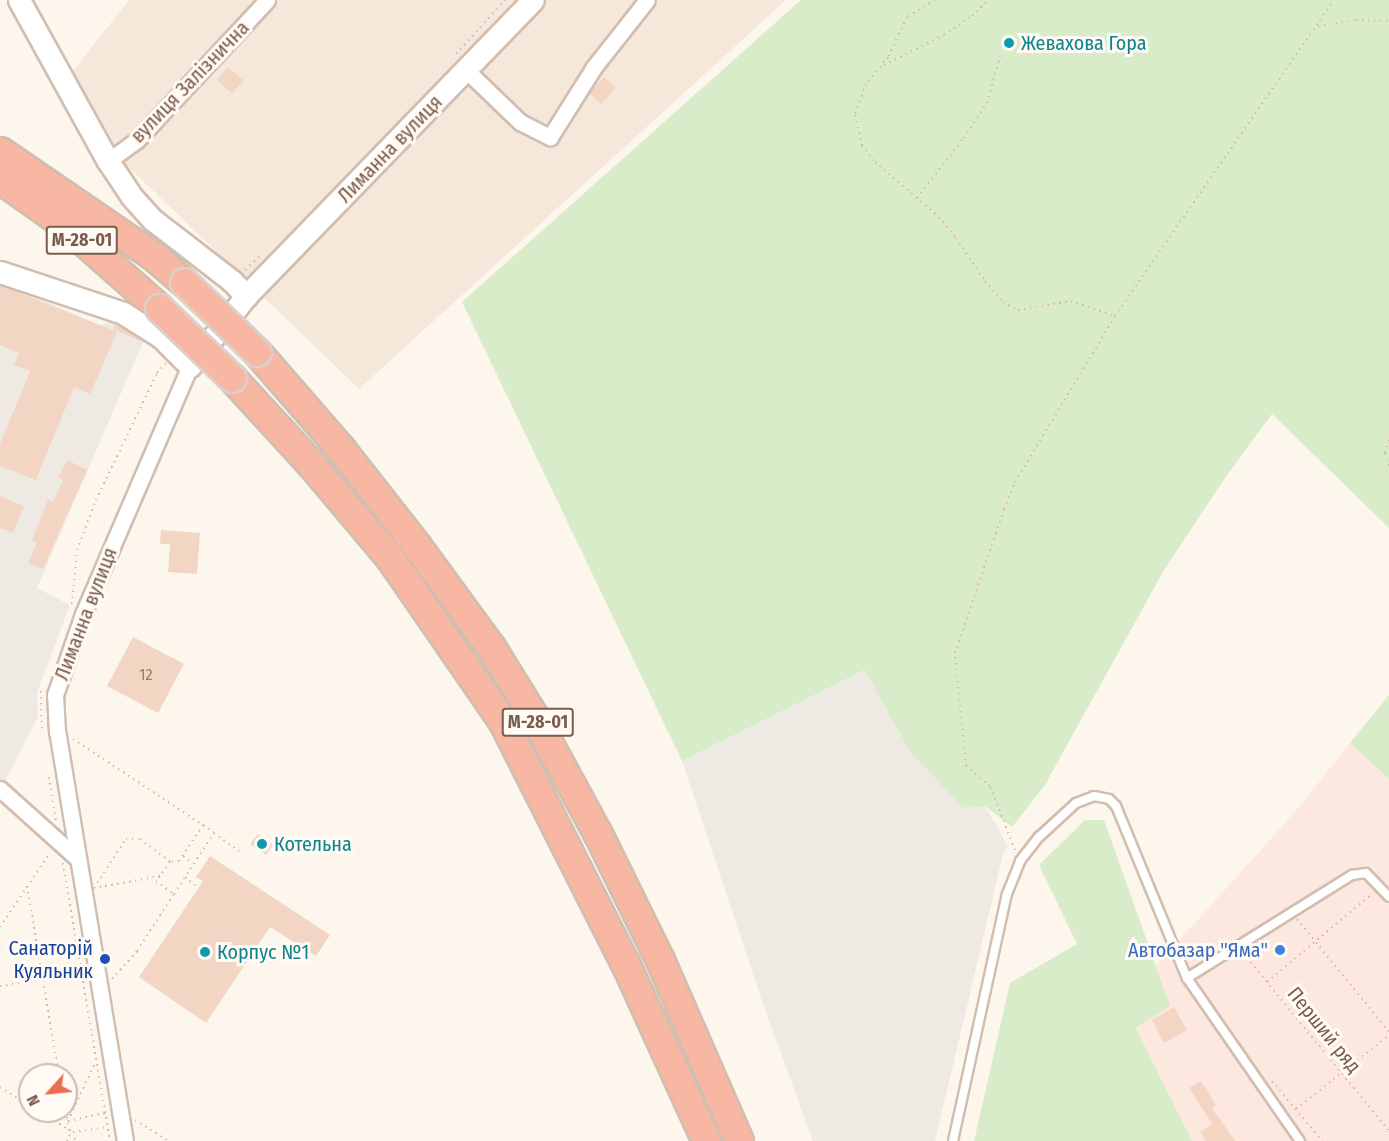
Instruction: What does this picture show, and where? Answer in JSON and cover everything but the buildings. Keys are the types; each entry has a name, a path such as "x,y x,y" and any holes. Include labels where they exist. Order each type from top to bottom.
{"highway":[{"path":"0,141 37,165 84,207"},
{"name":"М-28-01","path":"0,152 152,255 184,282 257,352 341,449 417,546 491,647 536,720 598,834 660,960 739,1141"},
{"name":"М-28-01","path":"0,179 64,225 159,308 232,378 310,463 390,558 503,722 625,963 706,1141"}],"main road":[{"path":"19,0 108,161 132,197 153,220 232,281 246,296"},
{"name":"Лиманна вулиця","path":"183,359 533,0"},
{"path":"0,272 123,312 161,337 183,359"}],"street":[{"name":"вулиця Залізнична","path":"108,161 137,140 267,0"},
{"path":"466,70 520,122 550,137 594,68 647,0"},
{"name":"Лиманна вулиця","path":"125,1141 57,732 55,695 83,614 183,359"},
{"path":"0,789 78,859"}],"lane":[{"path":"953,1141 1007,894 1020,861 1039,837 1076,803 1094,796 1109,799 1121,815 1186,978 1300,1141"},
{"path":"1186,978 1352,875 1366,873 1389,897"}],"path":[{"path":"935,0 907,17 882,66 866,84 855,115 858,136 875,162 939,218 957,238 985,281 1003,302 1018,310 1071,301 1115,316"},
{"path":"882,66 944,34 972,16 988,0"},
{"path":"1020,861 990,786 966,765 955,653 1015,482 1115,316 1334,0"},
{"path":"1318,26 1356,20 1389,21"},
{"path":"916,198 964,138 987,103 1000,56"},
{"path":"72,605 77,550 96,500 157,373 183,359"},
{"path":"1389,440 1385,453 1389,467"},
{"path":"43,739 40,705 44,682"},
{"path":"70,744 67,735 203,825 238,851"},
{"path":"49,772 110,1141"},
{"path":"94,888 126,839 140,838 170,862 179,861 203,825"},
{"path":"108,969 110,981 137,951 214,833"},
{"path":"0,927 59,842"},
{"path":"183,856 193,864"},
{"path":"170,862 156,881 174,894"},
{"path":"93,876 94,888"},
{"path":"94,888 160,876"},
{"path":"185,877 195,885"},
{"path":"27,886 57,1063"},
{"path":"1267,982 1380,887"},
{"path":"1292,912 1389,1033 1296,1109"},
{"name":"Перший ряд","path":"1237,946 1389,1131"},
{"path":"0,986 42,978 82,974"},
{"path":"78,1100 96,1062"},
{"path":"0,1087 18,1098"},
{"path":"78,1119 105,1113"},
{"path":"135,1124 134,1119 168,1141"},
{"path":"58,1123 73,1132 107,1127"},
{"path":"68,1123 68,1141"},
{"path":"69,1135 78,1141"}],"shaded area":[{"path":"129,0 786,0 359,389 112,151 71,73"},
{"path":"0,282 100,325 117,320 147,333 37,588 70,605 37,693 38,717 5,781 0,778"},
{"path":"866,670 908,750 985,806 1008,846 1003,854 935,1141 813,1141 762,1001 682,761"},
{"name":"Автобазар \"Яма\"","path":"1350,743 1389,779 1389,1141 1192,1141 1136,1028 1170,1006 1156,966 1295,812"}],"green space":[{"path":"801,0 1389,0 1389,528 1272,414 1227,475 1164,570 1045,785 1012,827 985,806 963,808 908,749 865,670 682,761 462,302"},
{"path":"1389,695 1389,779 1350,743"},
{"path":"1085,820 1104,820 1170,1006 1136,1028 1192,1141 974,1141 1010,983 1077,944 1039,865"}],"place":[{"name":"Жевахова Гора","path":"1009,43"},
{"name":"Котельна","path":"262,844"},
{"name":"Автобазар \"Яма\"","path":"1280,950"},
{"name":"Корпус №1","path":"205,952"},
{"name":"Санаторій Куяльник","path":"105,959"}]}
